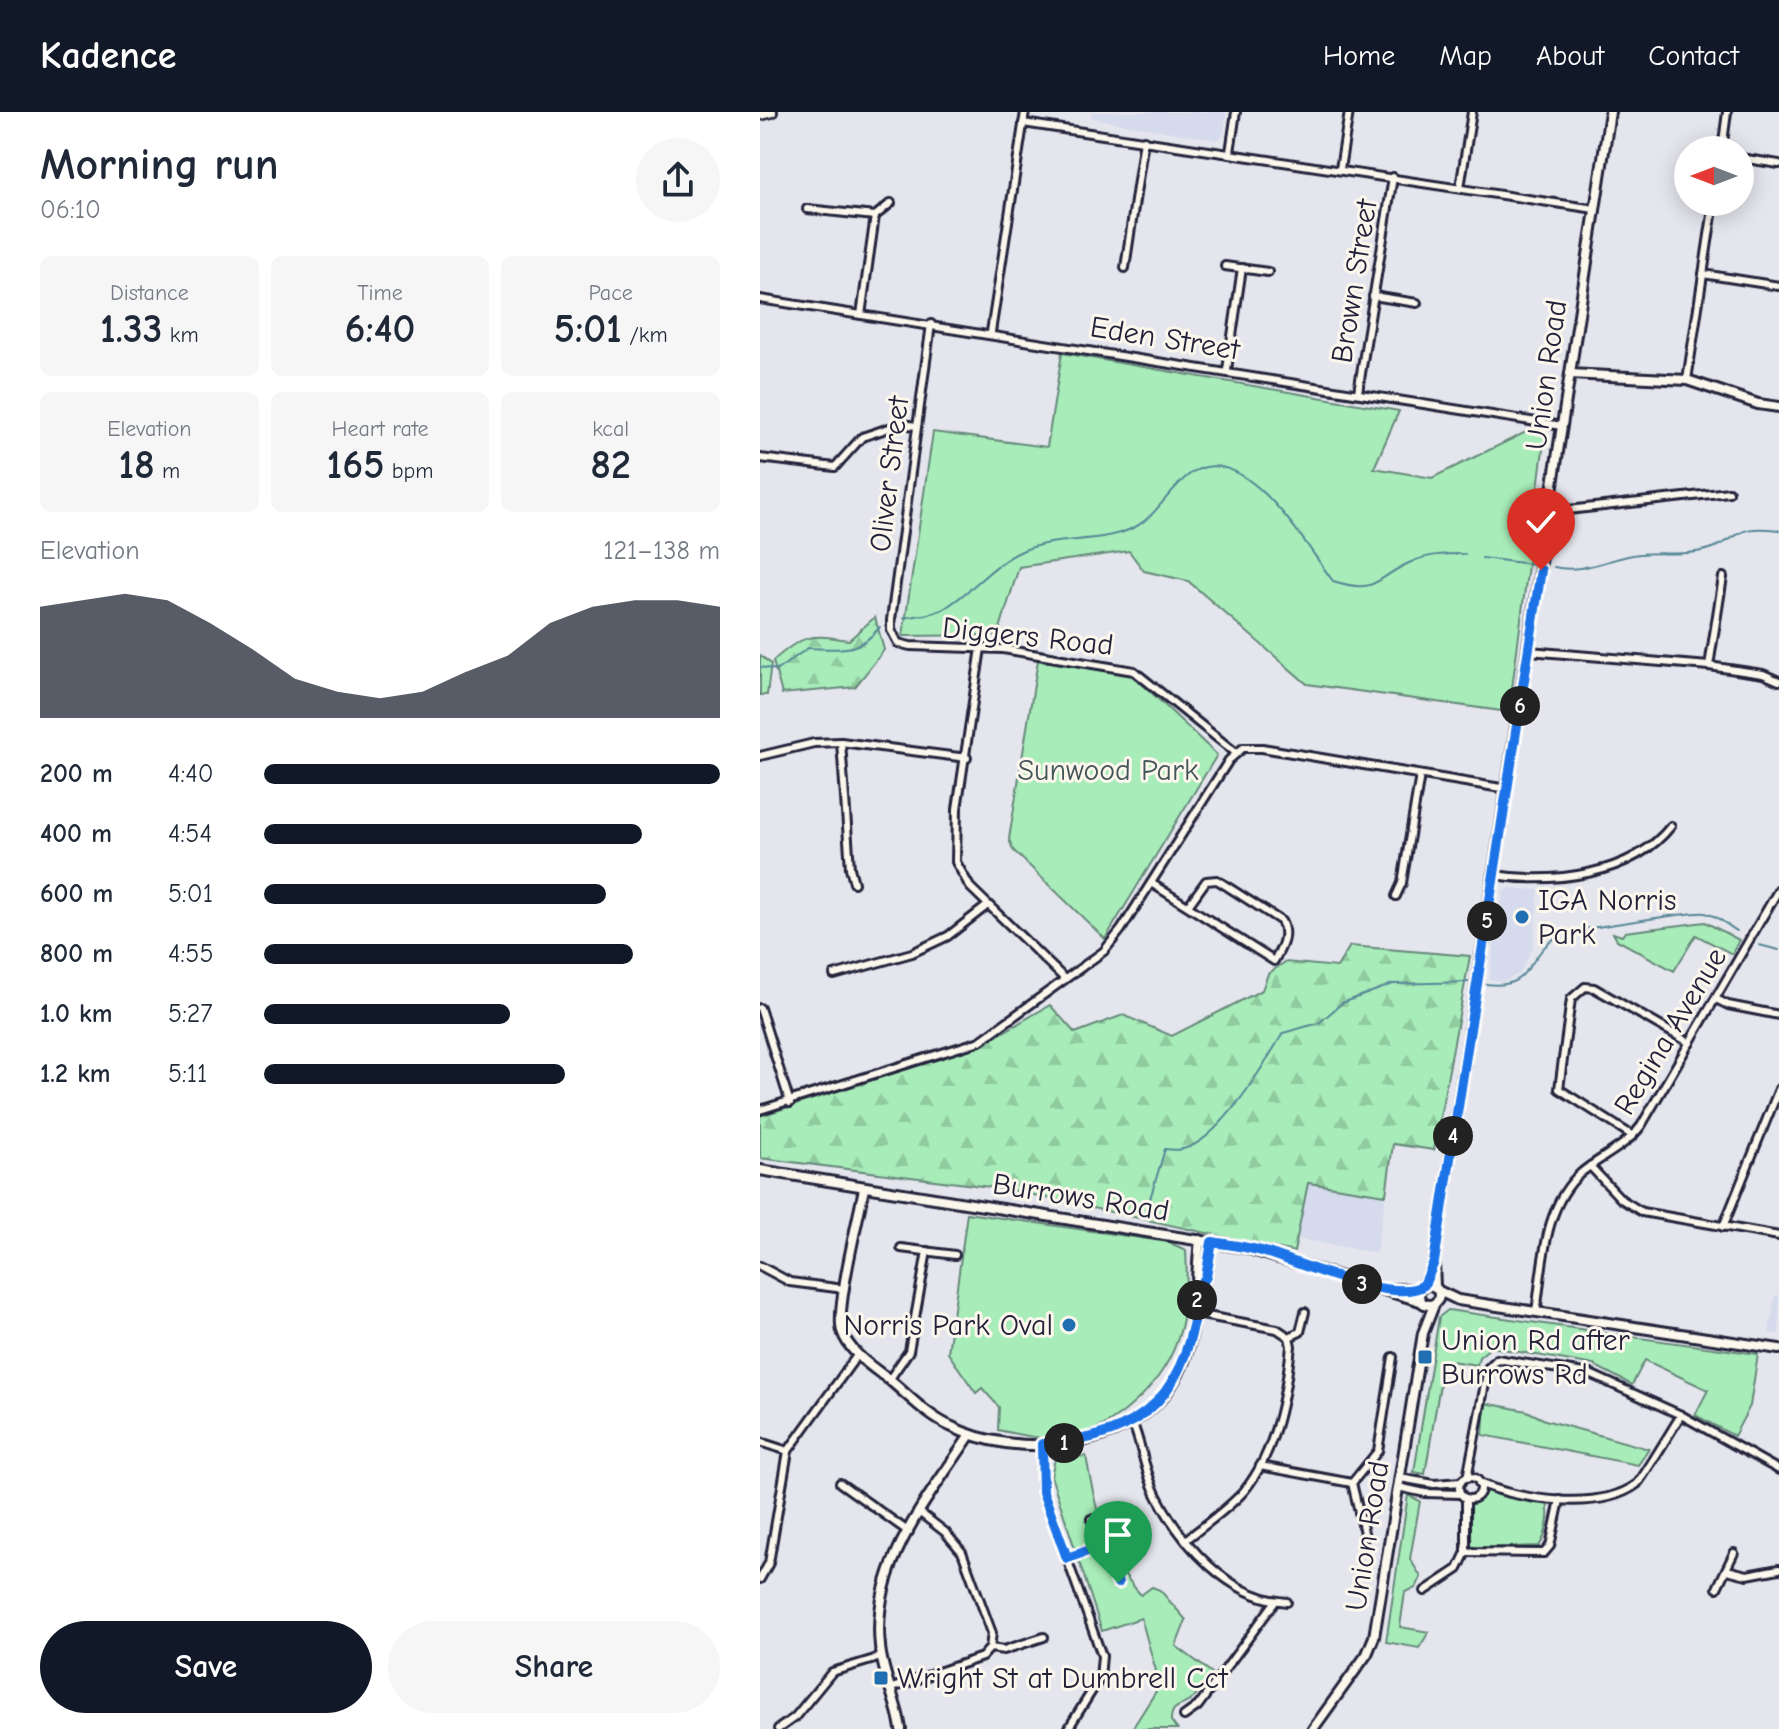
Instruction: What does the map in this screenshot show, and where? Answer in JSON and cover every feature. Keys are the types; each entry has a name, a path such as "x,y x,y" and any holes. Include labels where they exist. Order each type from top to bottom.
{"main road":[{"path":"760,115 772,112"},
{"name":"Union Road","path":"1423,1333 1436,1303 1434,1262 1610,112"},
{"path":"1570,374 1687,380 1758,404 1779,407"},
{"name":"Burrows Road","path":"760,1170 1264,1252 1349,1281 1390,1289 1421,1302 1436,1303"},
{"path":"864,1188 839,1308 841,1328 858,1354 889,1380 947,1425 970,1435 1042,1444 1080,1442 1133,1424 1157,1404 1178,1374 1196,1314 1200,1240"},
{"path":"1199,1287 1206,1277 1212,1242"},
{"name":"Union Road","path":"1313,1729 1367,1654 1374,1637 1423,1333 1422,1287 1434,1262"},
{"name":"Burrows Road","path":"1390,1289 1437,1289"},
{"path":"1437,1289 1458,1300"},
{"path":"1436,1303 1458,1300 1779,1349"},
{"path":"901,1729 881,1657 882,1593 892,1561 919,1512 970,1435"}],"street":[{"path":"991,332 1025,112"},
{"path":"1230,152 1236,112"},
{"path":"1340,169 1349,112"},
{"path":"1460,188 1472,112"},
{"path":"1724,136 1727,112"},
{"path":"1023,123 1595,209"},
{"path":"1125,268 1144,140"},
{"path":"1754,160 1779,164"},
{"name":"Brown Street","path":"1358,392 1393,177"},
{"path":"861,315 875,216 891,203"},
{"path":"807,209 875,216"},
{"path":"1687,380 1712,216"},
{"path":"1225,266 1268,272"},
{"path":"1227,370 1242,268"},
{"path":"1703,274 1779,286"},
{"path":"1373,296 1417,303"},
{"name":"Eden Street","path":"760,299 991,332 1562,426"},
{"name":"Oliver Street","path":"891,630 931,324"},
{"path":"760,458 835,467 862,437 901,424 917,426"},
{"path":"1550,512 1729,492"},
{"path":"1709,666 1723,577"},
{"name":"Diggers Road","path":"891,630 903,645 981,648 1134,671 1236,753"},
{"path":"981,648 955,827 956,862 970,887 1064,978"},
{"path":"1529,651 1709,666 1763,674 1779,681"},
{"path":"760,756 814,743 841,742 967,758"},
{"path":"841,742 850,868 854,883"},
{"path":"760,1110 980,1041 1104,951 1229,760 1243,748 1262,748 1507,789"},
{"path":"1396,896 1402,883 1420,775"},
{"path":"1494,875 1545,879 1599,869 1642,852 1671,826"},
{"path":"1151,883 1274,961 1283,946 1284,926 1217,880 1206,881 1188,906"},
{"name":"Regina Avenue","path":"1536,1312 1558,1203 1573,1181 1633,1136 1779,889"},
{"path":"834,975 912,953 948,936 988,905"},
{"path":"1633,1136 1559,1089 1571,999 1585,987 1594,988 1690,1043"},
{"path":"1716,999 1728,1005 1779,1015"},
{"path":"760,1008 790,1103"},
{"path":"1723,1227 1779,1089"},
{"path":"1590,1166 1621,1199 1642,1212 1779,1236"},
{"path":"901,1248 955,1255"},
{"path":"889,1380 909,1351 927,1251"},
{"path":"760,1266 790,1282 844,1289"},
{"path":"1289,1337 1300,1332 1305,1312"},
{"path":"1187,1539 1243,1491 1260,1466 1283,1400 1291,1346 1289,1337 1277,1329 1196,1314"},
{"path":"760,1579 769,1563 788,1451 858,1354"},
{"path":"1352,1483 1378,1451 1393,1357"},
{"path":"1470,1496 1464,1480 1472,1463 1488,1368 1497,1359 1590,1374 1681,1415 1778,1467"},
{"path":"1399,1483 1478,1481 1494,1489 1584,1502 1636,1485 1681,1415"},
{"path":"1133,1424 1155,1493 1208,1565 1234,1586 1275,1602 1287,1602"},
{"path":"760,1442 788,1451"},
{"path":"1042,1444 1043,1492 1103,1667 1088,1701 1068,1729"},
{"path":"1425,1591 1458,1569 1466,1552 1470,1496 1478,1481 1472,1463"},
{"path":"1260,1466 1352,1483"},
{"path":"840,1483 909,1532"},
{"path":"1352,1483 1365,1537"},
{"path":"1399,1483 1425,1493 1470,1496 1494,1489"},
{"path":"1466,1552 1544,1553 1550,1546 1560,1500"},
{"path":"892,1688 982,1657 990,1648 992,1633 962,1552 945,1532 919,1512"},
{"path":"1091,1519 1118,1583"},
{"path":"1067,1558 1102,1546"},
{"path":"1717,1588 1734,1553"},
{"path":"1727,1570 1747,1575 1779,1569"},
{"path":"1184,1716 1198,1706 1275,1602"},
{"path":"990,1648 1004,1650 1044,1637"},
{"path":"783,1727 832,1672 881,1657"}],"shaded area":[{"path":"1092,112 1227,112 1223,136 1217,140 1091,118"},
{"path":"1510,888 1539,890 1533,947 1520,973 1503,982 1489,979 1503,892"},
{"path":"1308,1183 1386,1195 1376,1253 1298,1239"},
{"path":"1775,1295 1779,1296 1779,1334 1769,1333"}],"green space":[{"path":"1062,353 1399,411 1374,468 1432,478 1528,431 1545,434 1509,712 1307,684 1188,581 1144,571 1129,551 1019,567 998,635 903,636 933,432 1047,447"},
{"path":"875,617 884,650 855,687 782,694 773,661 783,652 808,638 849,640"},
{"path":"760,655 771,664 767,695 760,695"},
{"name":"Sunwood Park","path":"1038,660 1133,675 1217,755 1105,939 1013,850 1009,839"},
{"path":"1705,922 1739,940 1732,954 1696,935 1674,971 1617,940 1613,933 1622,936 1625,932"},
{"path":"1350,946 1470,956 1434,1150 1393,1144 1386,1195 1308,1183 1294,1252 1006,1189 760,1158 760,1116 981,1045 1050,1005 1075,1033 1123,1015 1172,1036 1262,990 1268,974 1285,962 1337,967"},
{"path":"967,1213 1168,1242 1186,1250 1183,1319 1170,1358 1144,1393 1113,1420 1065,1438 1040,1438 998,1430 999,1407 982,1388 976,1393 948,1353"},
{"path":"1448,1310 1586,1330 1589,1334 1603,1333 1758,1354 1750,1406 1734,1436 1695,1415 1708,1390 1645,1360 1632,1385 1594,1365 1491,1347 1479,1357 1477,1365 1444,1360 1425,1474 1414,1472 1439,1317"},
{"path":"1485,1403 1527,1411 1545,1420 1649,1449 1638,1465 1483,1435"},
{"path":"1086,1456 1103,1530 1118,1563 1141,1595 1152,1587 1160,1590 1186,1620 1176,1646 1212,1673 1194,1697 1173,1712 1171,1721 1177,1729 1132,1729 1160,1685 1141,1618 1102,1631 1051,1476 1055,1459"},
{"path":"1487,1489 1546,1500 1547,1524 1539,1546 1476,1548 1468,1545 1469,1502"},
{"path":"1408,1495 1420,1501 1410,1559 1421,1577 1416,1588 1405,1592 1400,1627 1429,1632 1419,1648 1386,1642"}],"waterway":[{"path":"904,618 945,608 1003,562 1024,550 1038,545 1110,536 1137,526 1190,474 1210,466 1231,470 1252,482 1272,500 1333,581 1368,585 1423,558 1465,554"},
{"path":"1554,567 1587,567 1640,554 1701,551 1720,545 1745,531 1779,530"},
{"path":"1482,558 1531,564"},
{"path":"760,667 777,670 808,648 856,646 880,627"},
{"path":"1486,984 1502,985 1514,981 1551,941 1571,932 1697,913 1709,914 1737,931"},
{"path":"1759,945 1779,950"},
{"path":"1147,1209 1165,1149 1183,1149 1211,1132 1240,1100 1283,1033 1319,1023 1342,1003 1393,984 1470,982"}],"place":[{"name":"IGA Norris Park","path":"1522,917"},
{"name":"Norris Park Oval","path":"1069,1325"},
{"name":"Union Rd after Burrows Rd","path":"1425,1357"},
{"name":"Wright St at Dumbrell Cct","path":"881,1678"}],"route":[{"path":"1118,1583 1102,1546 1067,1558 1043,1492 1042,1444 1080,1442 1133,1424 1165,1395 1185,1361 1199,1287 1206,1277 1212,1242 1264,1252 1349,1281 1390,1289 1421,1289 1429,1266 1434,1262 1541,570"}]}
